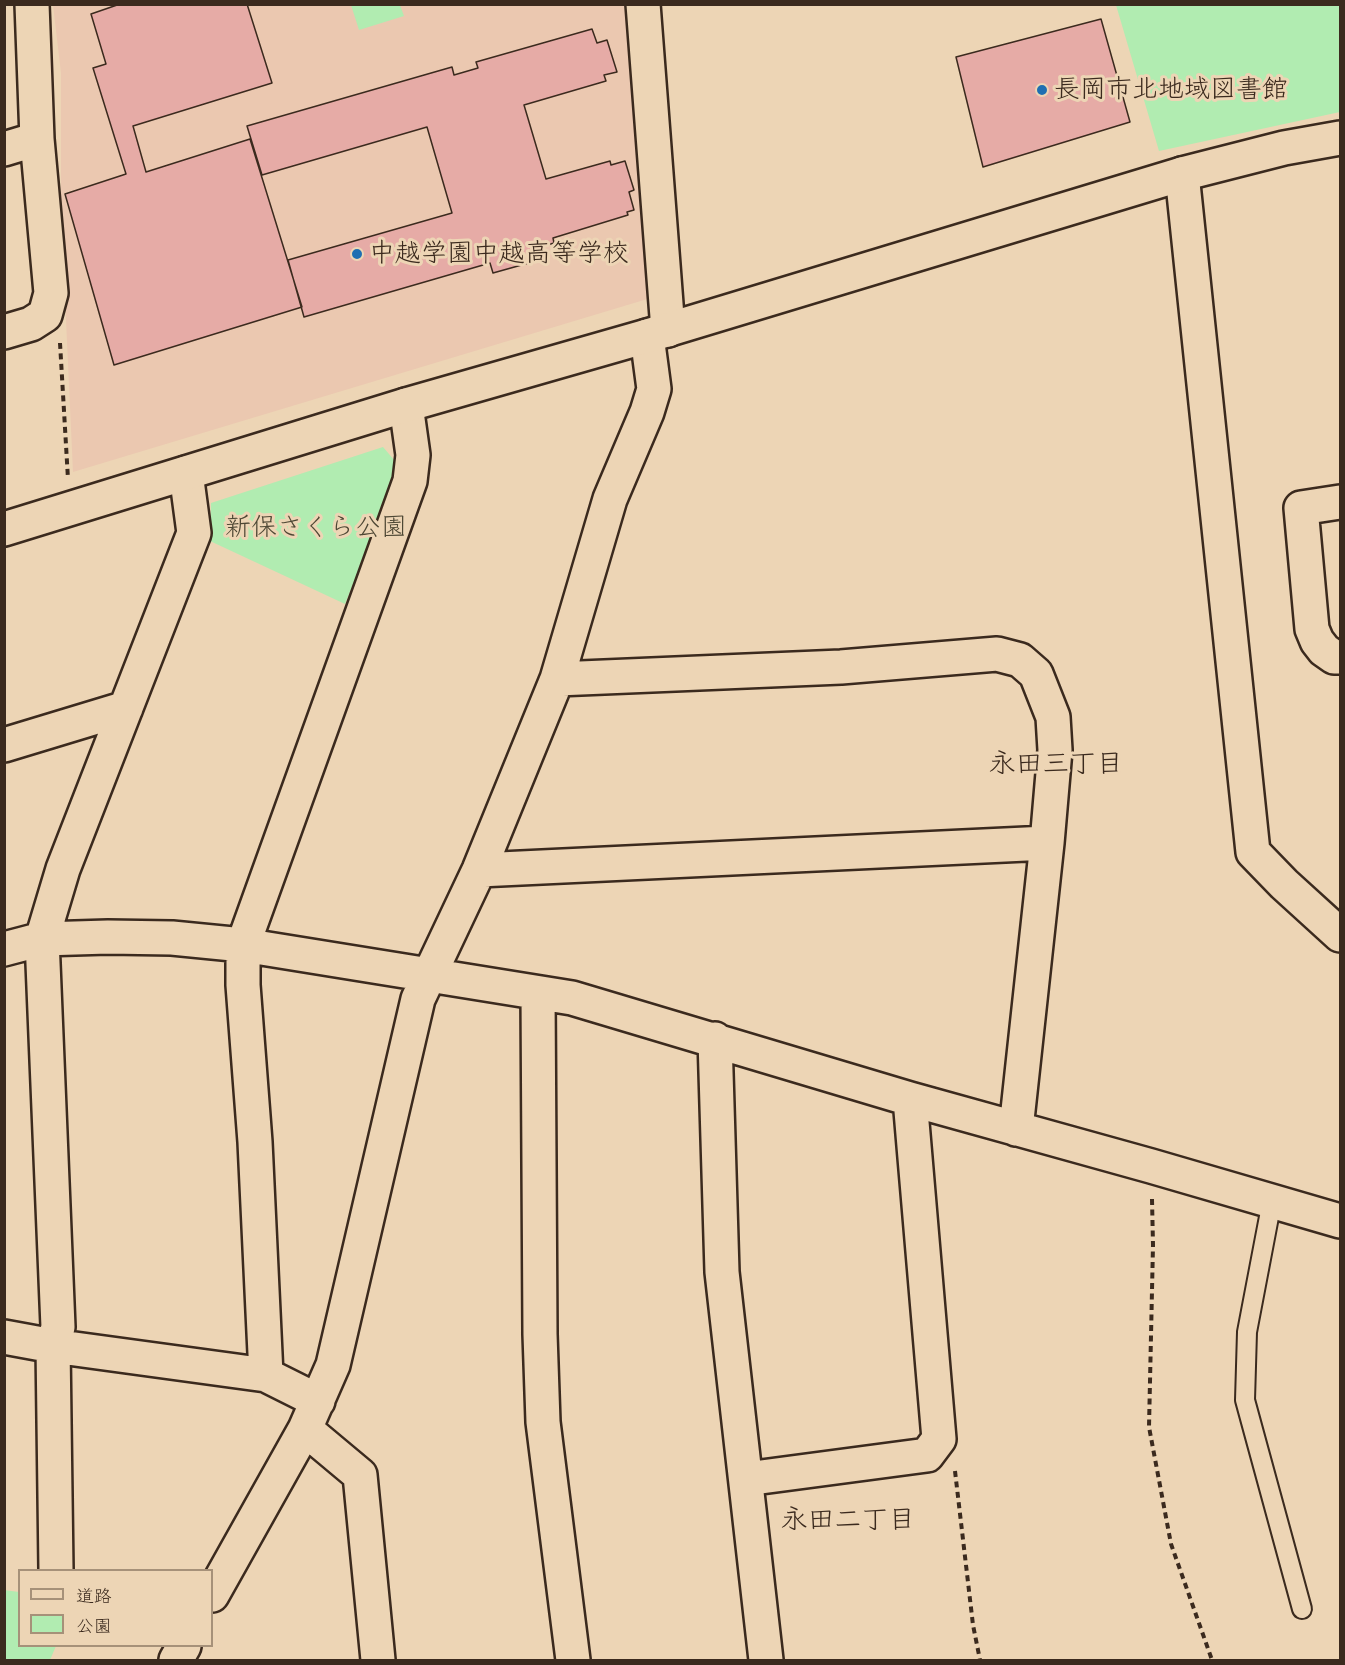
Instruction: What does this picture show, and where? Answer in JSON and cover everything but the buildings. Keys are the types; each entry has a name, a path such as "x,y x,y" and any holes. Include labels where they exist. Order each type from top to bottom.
{"street":[{"path":"4,332 31,324 45,315 51,293 37,139 32,4"},
{"path":"213,1593 311,1415 333,1365 418,999 479,870 556,679 610,499 647,412 654,389 657,333 643,4"},
{"path":"4,529 406,405 657,333 1182,174 1284,148 1341,138"},
{"path":"4,149 37,139"},
{"path":"1182,174 1253,852 1284,884 1341,934"},
{"path":"266,1376 255,1142 243,985 243,945 410,481 413,455 406,405"},
{"path":"56,1569 53,1346 58,1327 42,939 63,869 194,533 186,474"},
{"path":"1341,502 1301,508 1312,629 1324,650 1334,657 1341,657"},
{"path":"556,679 841,667 997,654 1020,660 1036,674 1053,717 1055,750 1016,1128"},
{"path":"4,745 126,708"},
{"path":"479,870 1047,843"},
{"path":"4,949 42,939 172,938 243,945 572,998 910,1099 1341,1221"},
{"path":"538,993 540,1334 543,1422 573,1660"},
{"path":"715,1039 722,1272 766,1660"},
{"path":"746,1479 927,1455 939,1439 910,1099"},
{"path":"4,1337 266,1376 311,1415 360,1475 378,1660"}],"lane":[{"path":"1272,1200 1247,1332 1245,1400 1302,1609"}],"path":[{"path":"45,315 59,334 70,510"},
{"path":"1151,1166 1153,1245 1149,1427 1171,1544 1212,1660"},
{"path":"939,1439 954,1462 973,1624 980,1660"}],"shaded area":[{"name":"中越学園中越高等学校","path":"53,5 634,5 654,297 73,472 61,211 61,73"}],"green space":[{"path":"351,5 400,5 404,16 359,30"},
{"path":"1116,5 1340,5 1340,112 1159,151"},
{"name":"新保さくら公園","path":"383,447 401,468 345,604 210,541 211,503"},
{"path":"4,1590 18,1592 18,1647 56,1647 50,1660 5,1660"}],"place":[{"name":"長岡市北地域図書館","path":"1042,90"},
{"name":"中越学園中越高等学校","path":"357,254"}],"district":[{"name":"永田三丁目","path":"1056,765"},
{"name":"永田二丁目","path":"848,1521"}]}
